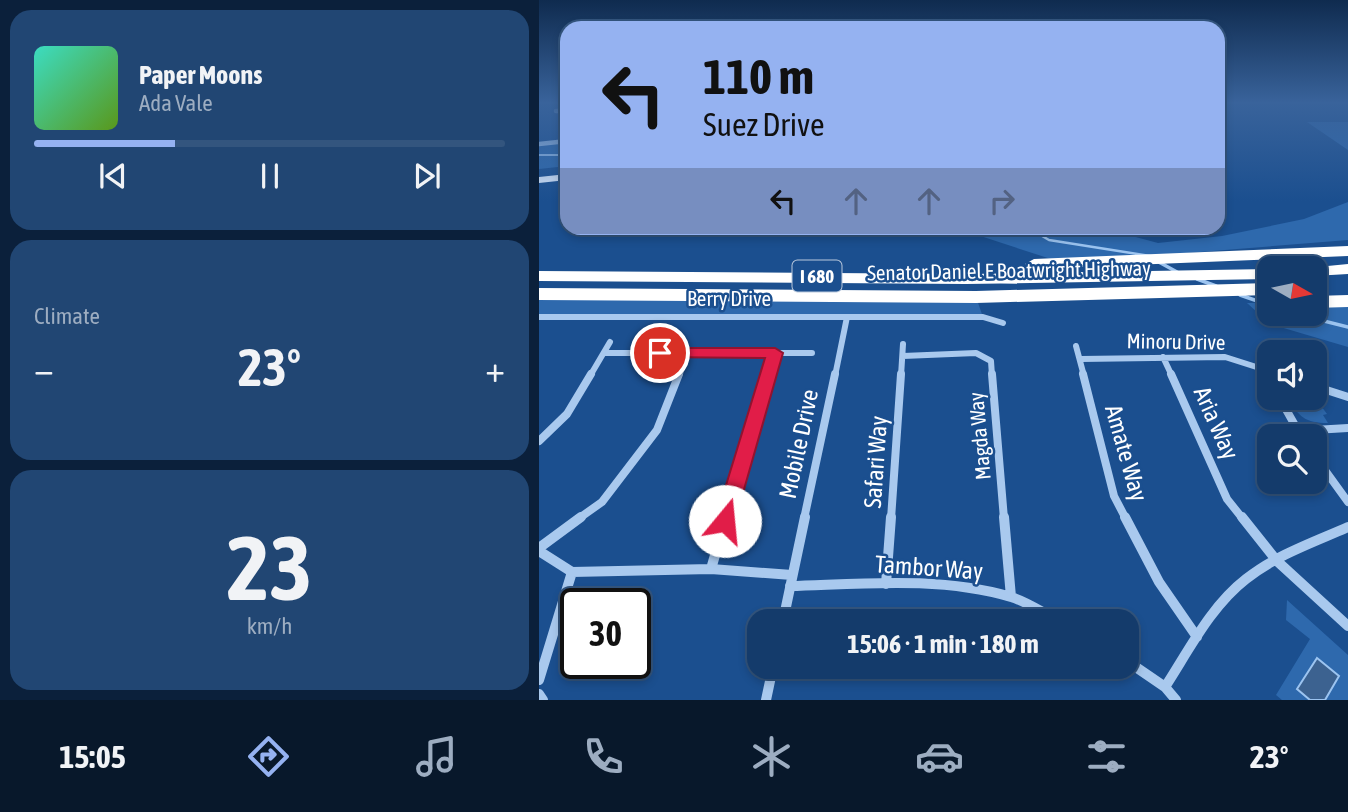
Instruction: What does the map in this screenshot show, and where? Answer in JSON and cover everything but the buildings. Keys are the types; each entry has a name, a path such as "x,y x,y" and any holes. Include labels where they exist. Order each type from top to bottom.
{"highway":[{"path":"766,276 1348,249"},
{"path":"1327,270 1348,269"},
{"name":"Senator Daniel E Boatwright Highway","path":"539,276 1094,278 1257,274"},
{"name":"Senator Daniel E Boatwright Highway","path":"539,294 976,297 1257,289"},
{"path":"1327,297 1344,291"},
{"path":"1162,292 1210,301 1257,303"}],"main road":[{"path":"539,174 560,172"},
{"path":"539,180 560,178"}],"street":[{"path":"539,144 560,142"},
{"name":"Berry Drive","path":"539,317 983,317 1003,323"},
{"name":"Mobile Drive","path":"785,609 847,317"},
{"path":"539,441 566,414 611,342"},
{"name":"Safari Way","path":"886,584 903,344"},
{"name":"Amate Way","path":"1076,346 1114,496 1159,582 1197,637"},
{"path":"539,680 572,572 539,549 602,502 657,429 688,353"},
{"path":"711,569 775,353"},
{"path":"605,354 812,353"},
{"name":"Magda Way","path":"903,356 976,354 991,361 1011,597"},
{"name":"Aria Way","path":"1163,357 1227,499 1277,561 1348,626"},
{"name":"Minoru Drive","path":"1081,359 1225,357 1257,367"},
{"path":"1327,390 1348,397"},
{"path":"1327,430 1348,428"},
{"path":"1327,473 1348,502"},
{"path":"1165,687 1197,637 1240,584 1277,561 1348,527"},
{"name":"Tambor Way","path":"572,572 711,569 791,580 952,587 1011,597 1035,609"},
{"path":"1139,669 1165,687 1176,700"},
{"path":"766,700 770,679"},
{"path":"539,694 543,700"}],"shaded area":[{"path":"1327,136 1348,136 1348,150"},
{"path":"560,144 560,167 539,169 539,145"},
{"path":"1348,202 1348,240 1063,263 977,235 1128,235 1158,243 1222,236 1304,219"},
{"path":"539,294 976,297 983,317 539,317"},
{"path":"1348,301 1348,347 1277,326 1327,326 1327,302"},
{"path":"1247,303 1257,303 1257,312"},
{"path":"1295,410 1324,410 1327,414 1323,415 1328,423 1314,422 1303,418"},
{"path":"1287,600 1348,655 1348,700 1282,700 1276,695 1310,639 1286,620"},
{"path":"1317,658 1339,676 1325,700 1310,700 1297,689"}],"waterway":[{"path":"539,155 560,155"},
{"path":"1040,235 1049,240 1150,256"},
{"path":"1156,261 1160,263"},
{"path":"1157,261 1177,272"},
{"path":"1197,279 1216,286"},
{"path":"1240,295 1257,301"},
{"path":"1327,322 1348,327"}],"route":[{"path":"660,353 775,353 725,521"}]}
